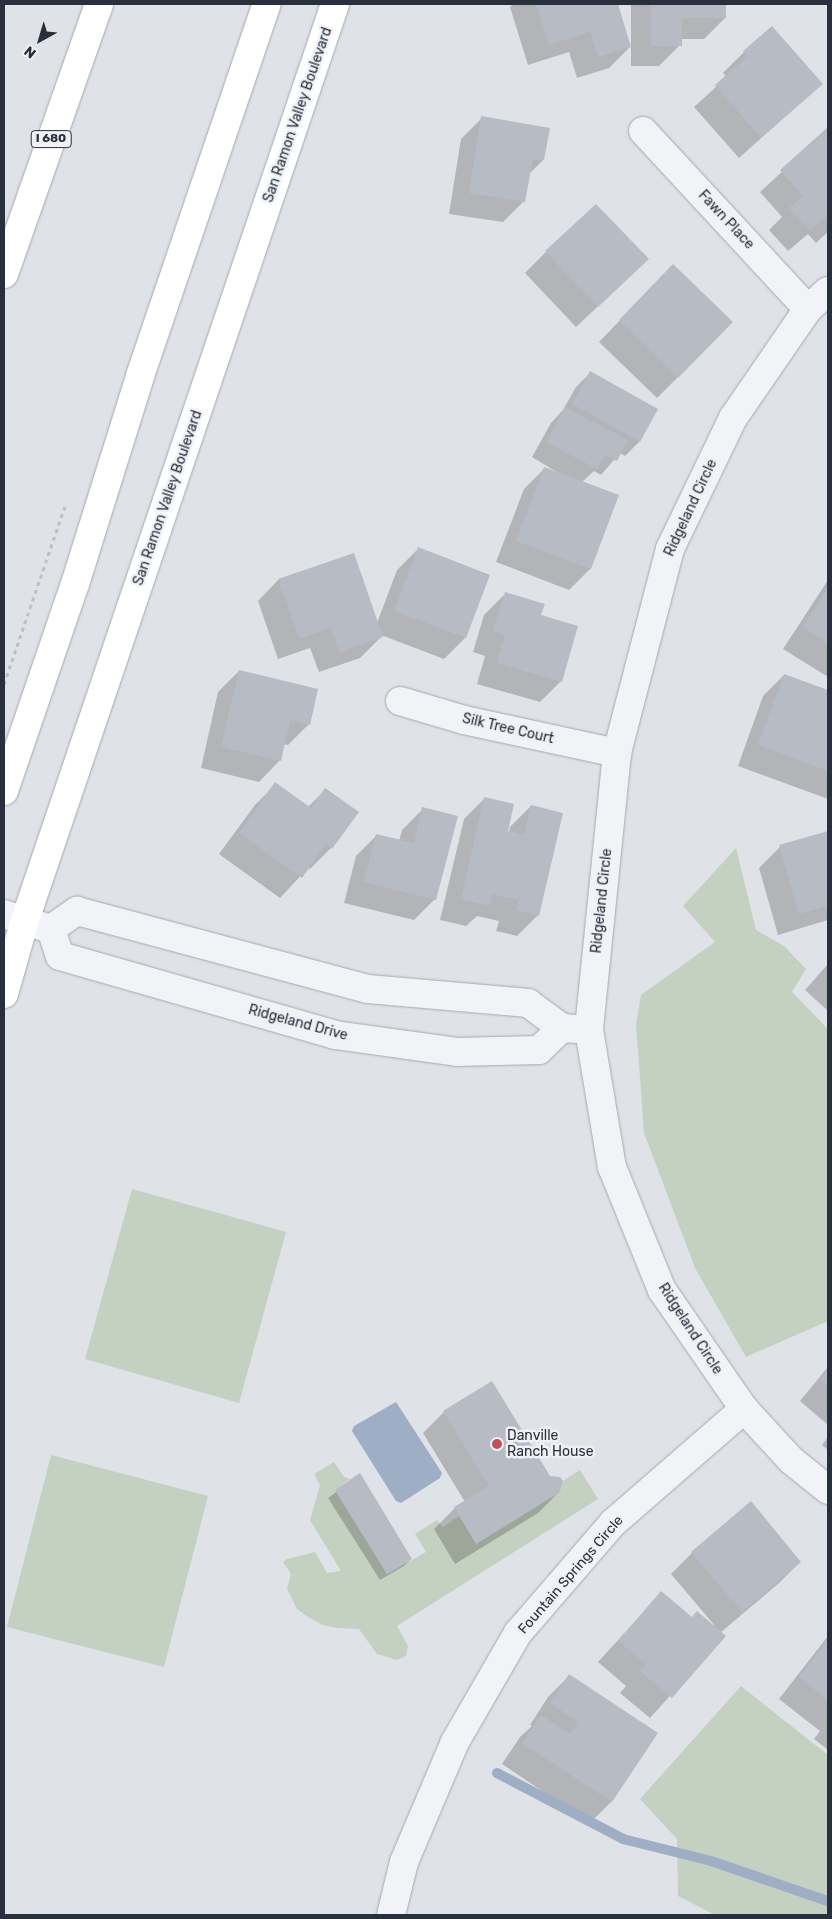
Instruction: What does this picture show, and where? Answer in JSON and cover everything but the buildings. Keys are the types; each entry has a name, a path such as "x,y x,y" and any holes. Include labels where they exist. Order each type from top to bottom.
{"main road":[{"name":"I 680","path":"4,274 99,4"},
{"path":"4,791 76,584 140,376 267,4"},
{"name":"San Ramon Valley Boulevard","path":"4,994 14,917 335,4"}],"street":[{"name":"Fawn Place","path":"643,131 808,309"},
{"name":"Ridgeland Circle","path":"828,291 808,309 734,418 670,549 617,753 589,1030 612,1167 662,1290 744,1409 790,1460 828,1490"},
{"name":"Silk Tree Court","path":"400,702 464,720 617,753"},
{"path":"14,917 51,929 76,911 368,989 528,1003 562,1028 589,1030"},
{"name":"Ridgeland Drive","path":"51,929 60,956 335,1035 457,1052 539,1050 562,1028"},
{"name":"Fountain Springs Circle","path":"391,1915 404,1862 455,1742 518,1633 614,1523 744,1409"}],"green space":[{"path":"736,848 756,930 784,946 806,969 792,992 828,1029 828,1321 746,1357 695,1268 644,1133 636,1024 641,995 715,942 683,906"},
{"path":"132,1189 286,1232 239,1403 85,1359"},
{"path":"51,1455 208,1496 164,1667 7,1627"},
{"path":"334,1462 344,1477 350,1479 335,1490 387,1574 426,1552 415,1534 437,1520 443,1527 459,1516 477,1543 560,1492 563,1481 580,1470 598,1499 397,1626 408,1646 406,1656 397,1660 377,1654 359,1629 322,1625 305,1615 297,1609 287,1589 291,1574 283,1562 287,1559 315,1552 327,1573 341,1571 310,1520 320,1485 314,1474"},
{"path":"741,1686 828,1755 828,1915 715,1915 678,1896 677,1839 640,1799"}],"water":[{"path":"396,1402 442,1473 440,1478 401,1503 396,1501 352,1431 354,1426"}],"waterway":[{"path":"497,1773 623,1839 711,1861 828,1901"}],"place":[{"name":"Danville Ranch House","path":"497,1444"}]}
